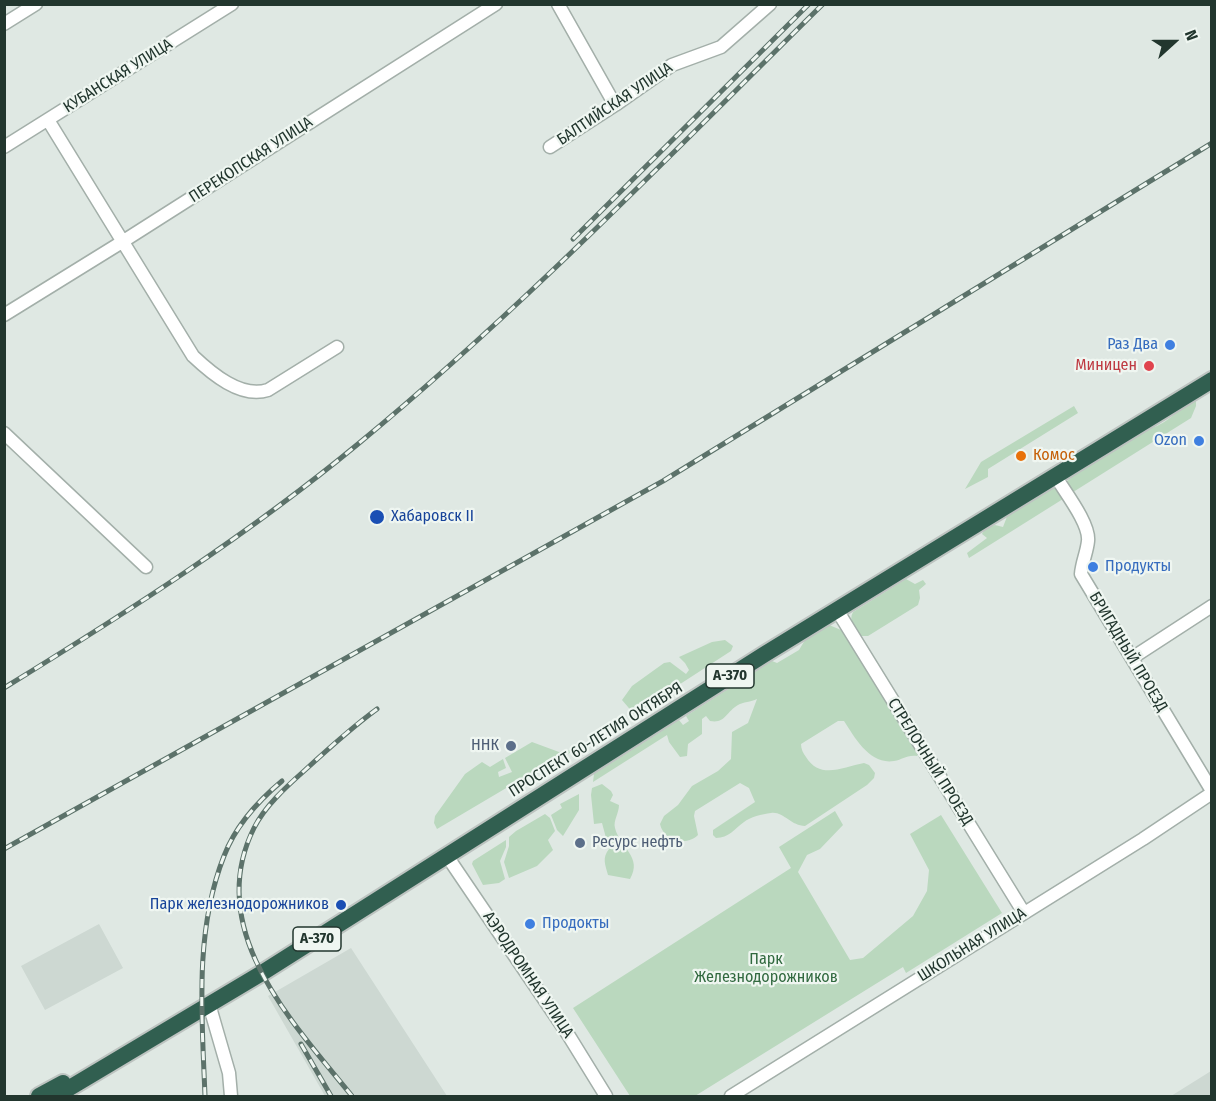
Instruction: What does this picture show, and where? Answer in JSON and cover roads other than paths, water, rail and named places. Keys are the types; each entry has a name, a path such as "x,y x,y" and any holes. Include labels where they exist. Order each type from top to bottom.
{"highway":[{"name":"ПРОСПЕКТ 60-ЛЕТИЯ ОКТЯБРЯ","path":"56,1096 209,1004 447,856 624,742 1212,380"},
{"name":"ПРОСПЕКТ 60-ЛЕТИЯ ОКТЯБРЯ","path":"39,1096 156,1030 185,1017"}],"street":[{"path":"4,24 36,4"},
{"name":"КУБАНСКАЯ УЛИЦА","path":"4,147 232,4"},
{"name":"ПЕРЕКОПСКАЯ УЛИЦА","path":"4,315 496,4"},
{"path":"558,4 615,105"},
{"name":"БАЛТИЙСКАЯ УЛИЦА","path":"550,147 672,65 721,47 770,4"},
{"path":"48,120 193,356 222,380 253,393 268,390 337,347"},
{"path":"4,433 146,567"},
{"name":"БРИГАДНЫЙ ПРОЕЗД","path":"1056,477 1088,530 1081,574 1212,792"},
{"path":"1132,658 1212,606"},
{"name":"СТРЕЛОЧНЫЙ ПРОЕЗД","path":"837,610 1024,913"},
{"name":"ШКОЛЬНАЯ УЛИЦА","path":"731,1096 1143,839 1212,792"},
{"name":"АЭРОДРОМНАЯ УЛИЦА","path":"447,856 569,1036 606,1096"},
{"path":"209,1004 229,1073 231,1096"}],"railway":[{"path":"573,239 809,4"},
{"path":"4,688 186,572 273,510 358,444 538,285 823,4"},
{"path":"4,849 663,481 1212,143"},
{"path":"352,1096 305,1038 262,973 247,938 240,903 241,866 254,828 270,805 331,747 377,709"},
{"path":"205,1096 202,975 208,914 214,885 234,835 256,806 282,781"},
{"path":"301,1044 331,1096"}],"place":[{"name":"Раз Два","path":"1170,345"},
{"name":"Миницен","path":"1149,366"},
{"name":"Ozon","path":"1199,441"},
{"name":"Комос","path":"1021,456"},
{"name":"Хабаровск II","path":"377,517"},
{"name":"Продукты","path":"1093,567"},
{"name":"ННК","path":"511,746"},
{"name":"Ресурс нефть","path":"580,843"},
{"name":"Парк железнодорожников","path":"341,905"},
{"name":"Продокты","path":"530,924"}],"park label":[{"name":"Парк Железнодорожников","path":"766,969"}]}
